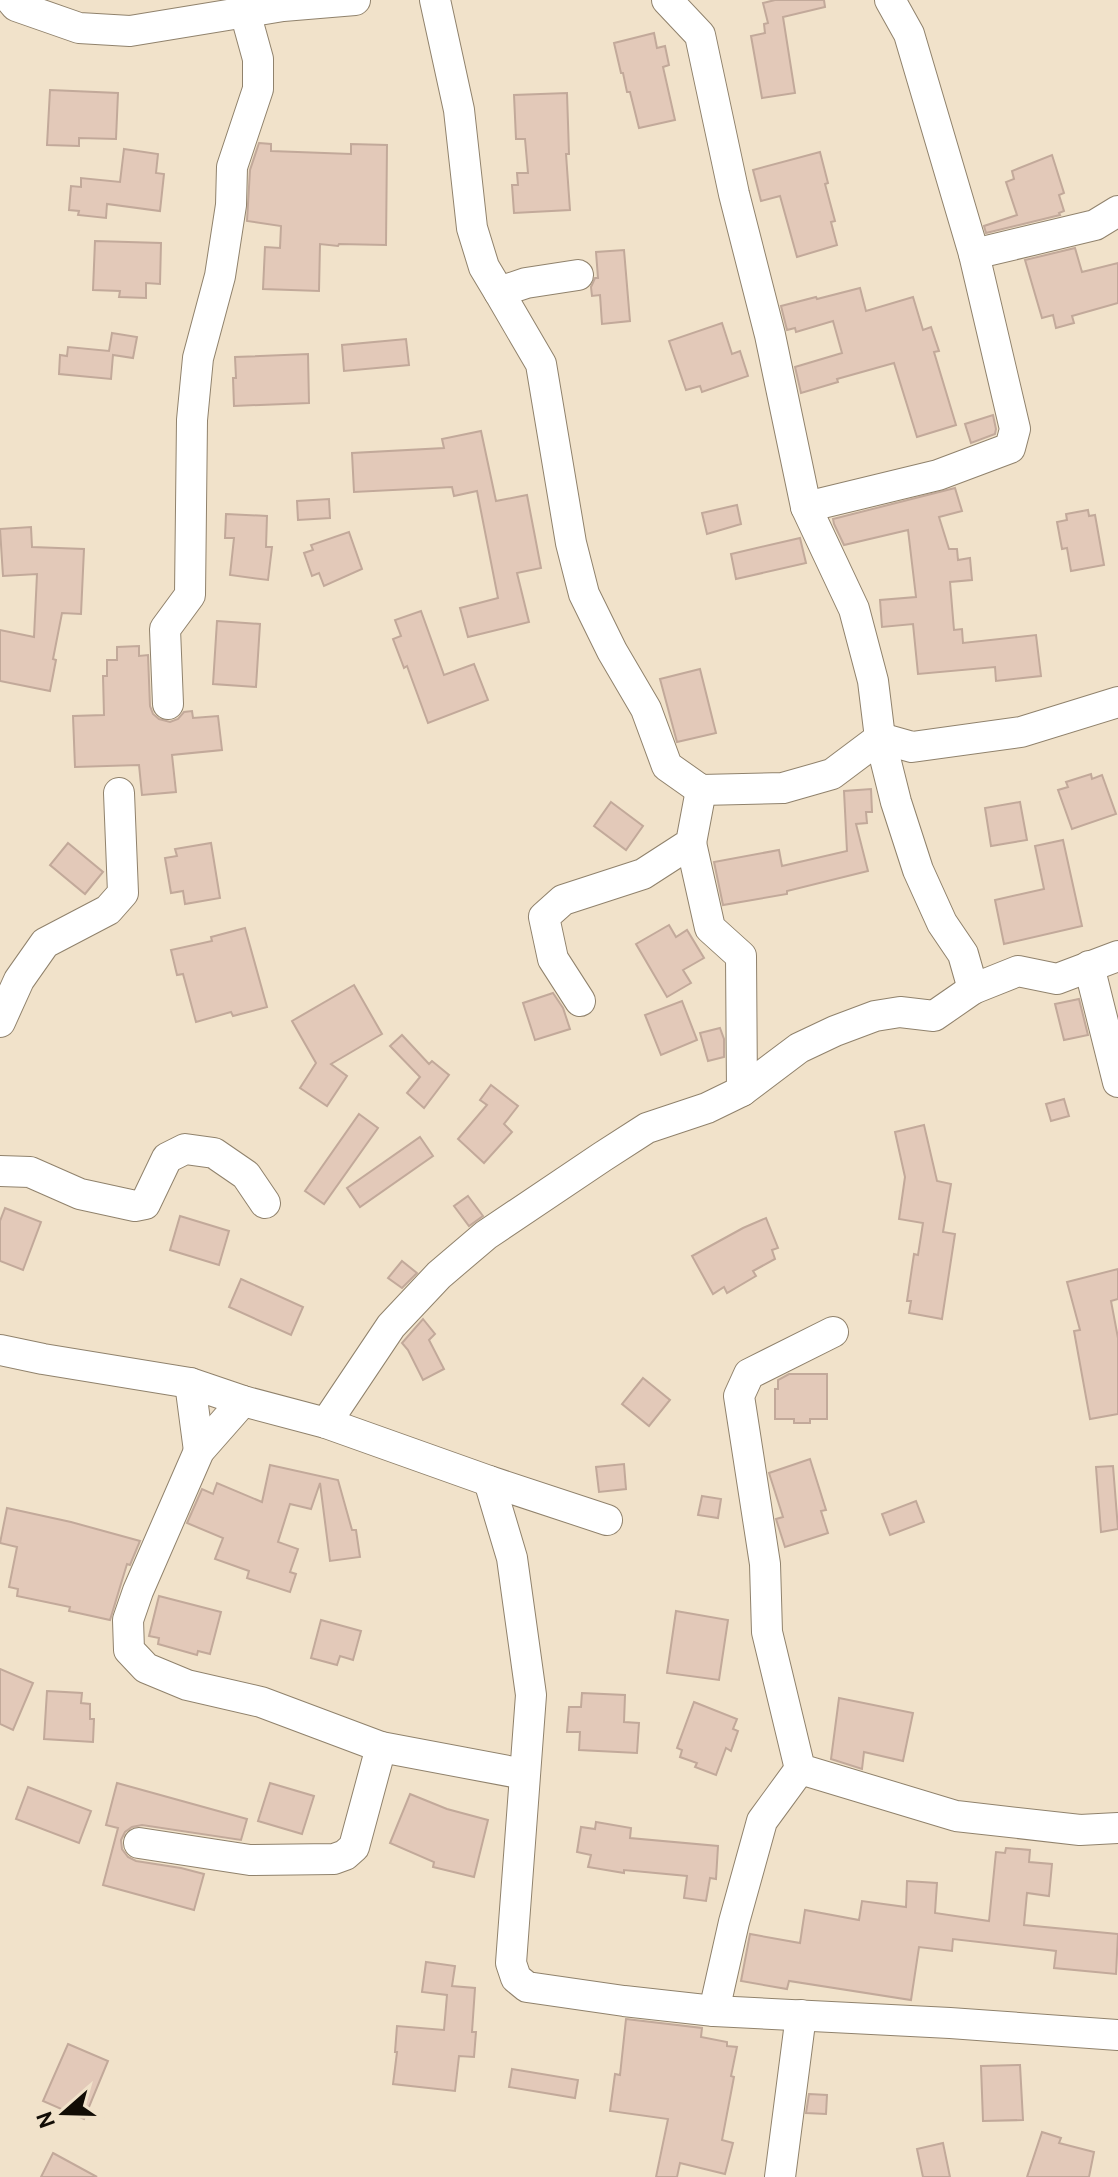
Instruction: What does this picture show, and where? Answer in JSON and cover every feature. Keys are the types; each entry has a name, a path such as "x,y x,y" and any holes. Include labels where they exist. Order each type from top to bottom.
{"street":[{"path":"11,0 16,6 79,28 130,31 283,6 355,0"},
{"path":"435,0 459,110 472,228 484,267 541,364 571,543 584,594 612,651 646,709 667,766 701,790 783,788 832,774 880,738"},
{"path":"667,0 700,35 734,194 770,335 806,507 854,609 873,681 880,738 918,870 942,923 963,954 973,989"},
{"path":"806,507 938,475 1010,448 1015,429 974,254 909,34 890,0"},
{"path":"168,704 165,629 190,595 192,420 198,358 220,276 231,205 232,167 258,89 258,59 245,12"},
{"path":"974,254 1095,225 1118,211"},
{"path":"499,292 526,283 578,275"},
{"path":"880,738 912,747 1021,732 1118,702"},
{"path":"701,790 691,843 710,928 741,956 742,1091"},
{"path":"0,1022 19,980 45,943 108,910 123,893 119,793"},
{"path":"580,1001 553,959 544,917 563,900 643,874 691,843"},
{"path":"326,1423 391,1326 439,1275 486,1235 647,1128 707,1108 742,1091 799,1048 875,1016 900,1012 934,1016 973,989 1018,971 1057,979 1118,956"},
{"path":"1089,966 1118,1082"},
{"path":"0,1171 30,1172 80,1194 135,1206 145,1204 167,1158 185,1149 214,1153 246,1175 265,1203"},
{"path":"714,2011 734,1922 762,1821 800,1769 767,1632 765,1564 739,1396 749,1374 833,1332"},
{"path":"0,1350 190,1383 326,1423 607,1520"},
{"path":"190,1383 199,1451"},
{"path":"243,1401 199,1451 138,1591 128,1620 129,1650 146,1668 187,1685 261,1702 381,1747 524,1774"},
{"path":"489,1481 512,1558 531,1695 511,1963 516,1978 527,1987 714,2011 1118,2035"},
{"path":"139,1843 250,1860 334,1859 345,1855 354,1847 381,1747"},
{"path":"800,1769 956,1816 1080,1830 1118,1828"},
{"path":"780,2177 801,2015"}],"building":[{"path":"775,0 824,0 825,7 783,17 795,93 762,98 751,36 765,33 764,24 768,23 763,3"},
{"path":"654,33 657,48 665,46 669,65 663,67 675,120 639,128 614,43"},
{"path":"50,90 118,93 116,139 79,138 79,146 47,145"},
{"path":"567,93 569,154 566,154 570,210 514,213 512,185 518,185 517,173 528,173 525,139 516,139 514,95"},
{"path":"259,143 271,144 271,151 351,154 351,144 387,145 386,245 320,244 319,291 263,289 265,247 280,248 281,226 247,221 250,170"},
{"path":"124,149 158,154 156,173 164,174 160,211 107,204 106,218 78,215 79,211 69,210 71,186 81,187 81,178 120,182"},
{"path":"820,152 837,245 797,257 780,196 761,201 753,170"},
{"path":"1052,155 1064,193 1059,195 1064,211 1060,215 986,233 984,226 1017,215 1006,182 1014,179 1012,171"},
{"path":"95,241 161,243 160,284 146,283 146,298 119,297 120,291 93,290"},
{"path":"1075,248 1082,272 1118,263 1118,303 1072,316 1074,323 1056,328 1053,315 1042,318 1025,260"},
{"path":"624,250 630,321 602,324 600,295 592,296 591,287 598,278 596,252"},
{"path":"860,288 866,311 913,297 923,330 931,327 939,351 934,352 956,425 917,437 894,363 801,393 795,367 842,353 833,321 796,332 795,328 787,330 781,306"},
{"path":"722,323 732,354 740,351 748,376 702,392 700,386 686,390 669,341"},
{"path":"112,333 137,337 133,358 113,355 111,379 59,374 60,355 67,356 68,347 109,351"},
{"path":"406,339 409,365 344,371 342,345"},
{"path":"308,354 309,403 234,406 235,357"},
{"path":"993,415 995,434 971,443 965,424"},
{"path":"481,431 496,501 527,495 541,568 517,573 529,622 468,637 460,608 498,598 477,491 454,496 452,487 354,492 352,453 444,448 442,439"},
{"path":"955,488 962,511 939,517 949,549 957,549 958,560 970,558 972,580 950,582 954,630 962,629 963,643 1036,635 1041,676 996,681 995,667 918,674 913,624 882,627 880,600 916,597 908,530 844,545 834,524 833,519"},
{"path":"329,499 330,518 298,520 297,501"},
{"path":"737,505 741,524 707,534 702,513"},
{"path":"1088,510 1089,516 1095,515 1104,565 1071,571 1067,548 1062,549 1057,522 1067,520 1066,514"},
{"path":"226,514 267,516 266,547 272,547 268,580 230,575 234,538 225,538"},
{"path":"31,527 32,547 84,549 81,614 62,613 50,691 0,681 0,630 34,637 37,574 3,576 0,529"},
{"path":"349,532 362,569 324,586 319,573 312,576 304,553 313,550 311,545"},
{"path":"800,538 806,563 736,579 731,554"},
{"path":"421,611 444,675 474,664 488,700 428,723 407,666 404,668 393,639 401,636 395,620"},
{"path":"217,621 260,624 256,687 213,684"},
{"path":"139,646 139,656 148,655 153,714 170,722 184,712 192,711 193,718 218,716 222,750 172,755 176,792 142,795 139,765 75,767 73,716 104,715 103,676 107,676 107,660 117,660 117,647"},
{"path":"700,669 716,733 677,742 660,679"},
{"path":"1091,774 1092,779 1102,775 1116,814 1072,829 1058,790 1068,787 1066,782"},
{"path":"871,789 872,812 866,812 867,823 856,824 868,871 787,891 787,894 723,905 714,862 779,850 782,866 847,851 844,791"},
{"path":"611,802 643,826 626,850 594,826"},
{"path":"1020,802 1027,840 991,846 985,808"},
{"path":"1063,840 1082,926 1004,944 995,900 1044,889 1035,846"},
{"path":"68,843 103,872 85,894 50,865"},
{"path":"211,843 220,898 185,904 183,891 171,893 165,858 177,856 175,849"},
{"path":"669,925 676,937 687,930 704,958 683,970 691,983 667,997 636,944"},
{"path":"245,928 267,1007 233,1016 231,1012 196,1022 183,974 177,975 171,950 212,941 211,937"},
{"path":"354,985 382,1034 331,1064 347,1076 327,1106 300,1088 316,1063 292,1021"},
{"path":"553,993 563,1008 570,1029 535,1040 523,1003"},
{"path":"1079,999 1088,1035 1064,1040 1055,1004"},
{"path":"682,1001 697,1040 661,1055 645,1015"},
{"path":"720,1028 724,1039 724,1057 708,1061 700,1033"},
{"path":"402,1035 429,1064 432,1061 449,1075 424,1108 407,1093 420,1077 390,1046"},
{"path":"491,1085 518,1106 504,1124 512,1132 484,1163 458,1139 487,1105 480,1100"},
{"path":"1064,1099 1069,1116 1051,1121 1046,1104"},
{"path":"359,1114 378,1128 324,1204 305,1191"},
{"path":"924,1125 937,1181 951,1184 943,1232 955,1234 942,1319 909,1313 911,1301 907,1301 914,1254 918,1255 923,1223 899,1219 905,1177 895,1132"},
{"path":"420,1137 433,1156 360,1207 347,1188"},
{"path":"468,1196 483,1216 469,1226 454,1206"},
{"path":"5,1208 41,1222 23,1270 0,1261 0,1221"},
{"path":"180,1216 229,1231 219,1265 170,1250"},
{"path":"766,1218 778,1248 772,1250 775,1259 753,1271 756,1276 727,1293 724,1287 713,1294 692,1256"},
{"path":"402,1261 417,1273 402,1288 388,1278"},
{"path":"1118,1269 1118,1299 1111,1301 1118,1338 1118,1414 1090,1419 1074,1331 1080,1330 1067,1282"},
{"path":"241,1279 303,1307 291,1335 229,1307"},
{"path":"423,1319 435,1334 429,1340 444,1369 423,1380 402,1343"},
{"path":"789,1374 827,1374 827,1419 794,1423 794,1419 775,1419 775,1389 778,1389 778,1380"},
{"path":"643,1378 670,1400 649,1426 622,1404"},
{"path":"810,1459 826,1510 821,1511 828,1533 785,1547 776,1519 783,1517 769,1473"},
{"path":"624,1464 626,1489 599,1492 596,1467"},
{"path":"270,1465 338,1480 352,1530 356,1530 360,1557 330,1561 320,1483 311,1509 290,1504 278,1542 298,1549 290,1572 296,1574 290,1592 247,1578 249,1571 215,1559 223,1538 187,1523 202,1489 213,1494 217,1483 262,1502"},
{"path":"1113,1466 1118,1529 1101,1532 1096,1467"},
{"path":"702,1496 721,1499 718,1518 698,1515"},
{"path":"916,1501 924,1522 890,1535 882,1514"},
{"path":"7,1508 140,1541 130,1565 127,1564 110,1620 69,1611 70,1607 17,1596 18,1589 9,1587 17,1547 0,1543"},
{"path":"159,1596 221,1612 210,1654 198,1651 197,1655 158,1644 159,1638 149,1636"},
{"path":"676,1611 728,1620 719,1680 667,1673"},
{"path":"321,1620 361,1631 353,1660 340,1656 337,1665 311,1658"},
{"path":"0,1669 33,1683 13,1730 0,1724"},
{"path":"47,1691 82,1693 81,1703 90,1704 90,1719 94,1719 93,1742 44,1739"},
{"path":"582,1693 625,1695 624,1722 639,1723 637,1753 579,1750 580,1732 567,1732 569,1707 581,1707"},
{"path":"839,1698 913,1713 903,1761 864,1752 862,1769 831,1759"},
{"path":"694,1702 737,1719 733,1729 738,1731 731,1751 726,1748 716,1775 680,1757 682,1750 677,1748"},
{"path":"117,1783 247,1819 241,1840 142,1825 125,1832 121,1840 122,1849 128,1857 204,1874 194,1910 103,1885 118,1828 106,1825"},
{"path":"270,1783 314,1796 302,1834 258,1821"},
{"path":"28,1787 91,1811 79,1843 16,1819"},
{"path":"410,1794 447,1809 488,1820 474,1877 433,1867 434,1862 390,1843"},
{"path":"596,1822 631,1828 630,1838 718,1846 716,1879 710,1878 706,1901 684,1898 687,1876 624,1870 624,1873 588,1867 591,1855 577,1852 581,1827 595,1829"},
{"path":"1006,1848 1030,1850 1029,1862 1052,1864 1049,1896 1027,1893 1024,1925 1118,1934 1116,1974 1054,1968 1056,1951 953,1939 952,1951 919,1947 911,2000 789,1981 787,1989 741,1981 750,1934 800,1943 805,1910 859,1920 862,1901 906,1907 907,1881 937,1883 935,1913 989,1921 996,1852 1005,1853"},
{"path":"426,1962 455,1966 452,1986 475,1988 474,2057 459,2056 455,2091 393,2084 397,2026 444,2030 447,1995 422,1992"},
{"path":"626,2019 702,2028 701,2037 737,2047 722,2140 733,2143 725,2174 680,2163 677,2177 656,2177 668,2119 610,2111 615,2074 620,2075"},
{"path":"68,2044 108,2061 84,2119 43,2101"},
{"path":"1020,2065 1023,2120 983,2121 981,2066"},
{"path":"512,2069 578,2080 575,2098 509,2087"},
{"path":"809,2094 827,2095 826,2114 806,2113"},
{"path":"1042,2132 1061,2138 1059,2143 1094,2152 1089,2177 1027,2177"},
{"path":"943,2143 950,2177 923,2177 917,2149"},
{"path":"53,2153 97,2177 41,2177"}]}
